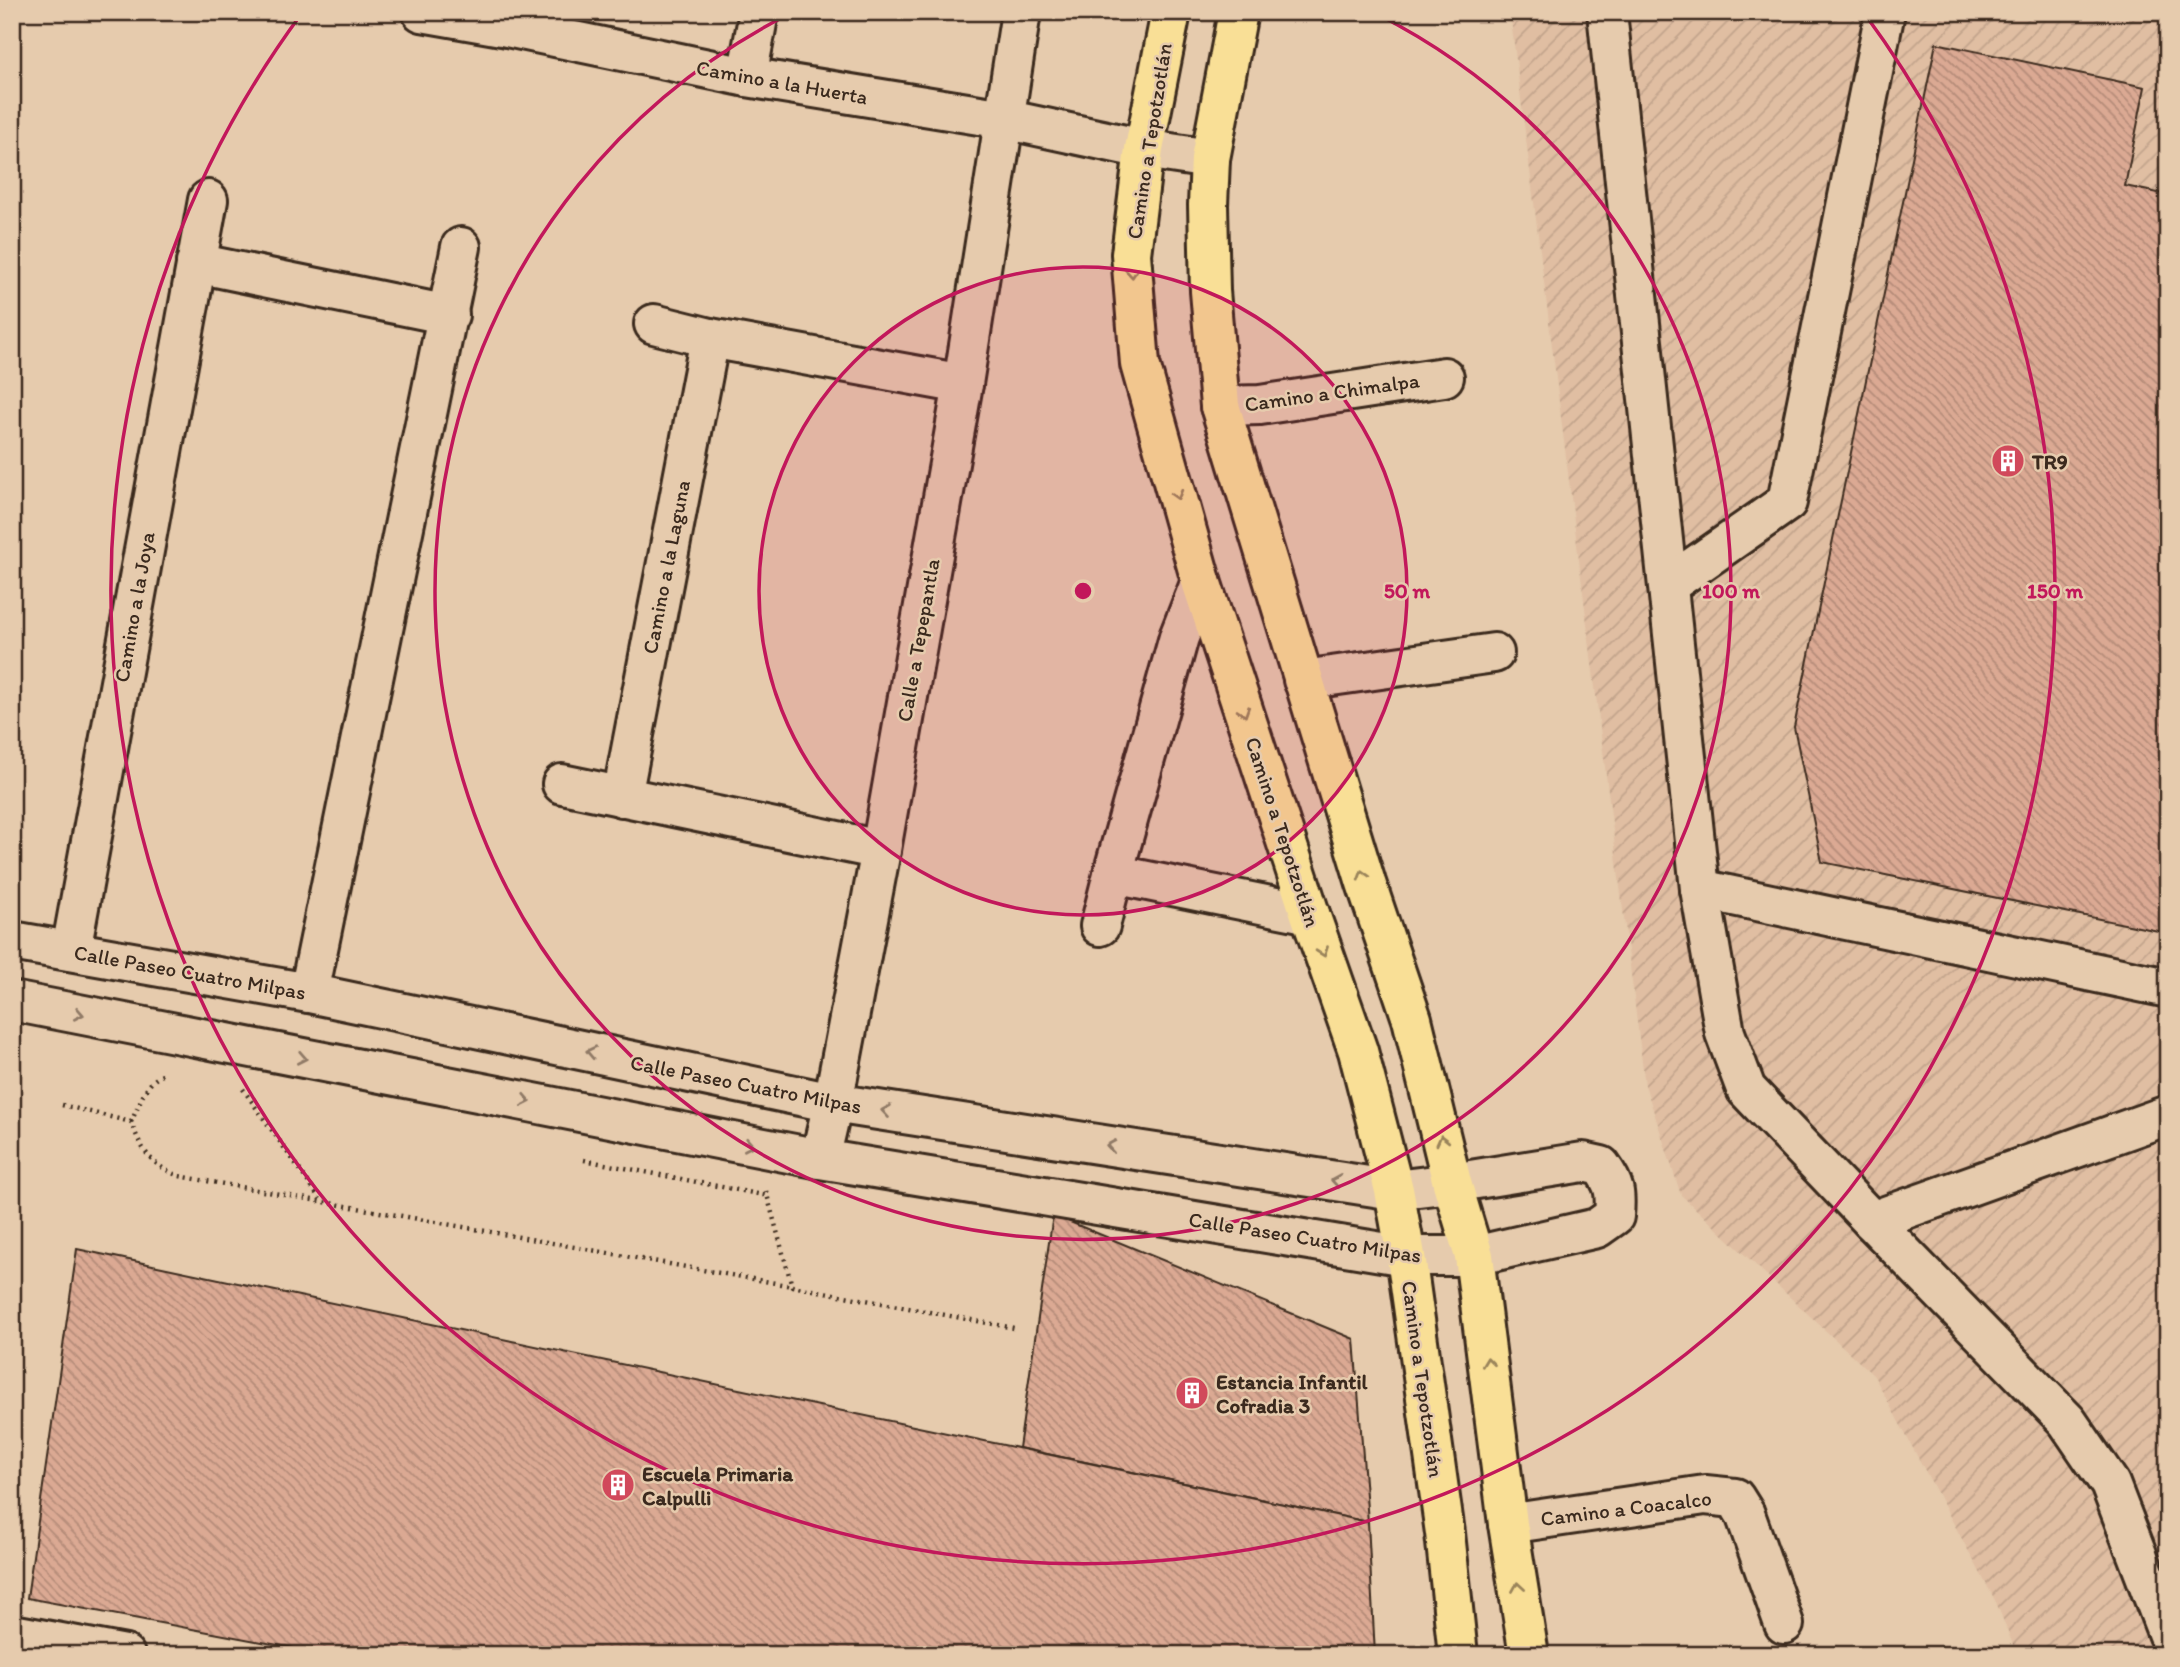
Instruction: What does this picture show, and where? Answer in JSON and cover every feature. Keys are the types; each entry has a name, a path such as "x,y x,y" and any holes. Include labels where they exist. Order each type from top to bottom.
{"main road":[{"name":"Camino a Tepotzotlán","path":"1171,12 1143,149 1131,254 1140,364 1201,581 1310,914 1358,1051 1394,1190 1406,1256 1445,1534 1458,1655"},
{"path":"1238,12 1210,159 1210,291 1220,406 1366,883 1412,1019 1452,1183 1474,1256 1508,1524 1529,1655"}],"street":[{"name":"Camino a la Huerta","path":"422,12 503,19 747,77 1004,119 1143,149 1210,159"},
{"path":"747,77 759,12"},
{"name":"Calle a Tepepantla","path":"820,1159 881,850 963,384 1021,12"},
{"path":"1606,12 1700,889 1725,1033 1746,1089 2067,1421 2110,1484 2168,1635"},
{"path":"1668,584 1787,502 1885,12"},
{"name":"Camino a la Joya","path":"71,951 208,200"},
{"path":"309,993 461,247"},
{"path":"196,263 449,315"},
{"path":"654,324 710,338 963,384"},
{"name":"Camino a la Laguna","path":"622,797 710,338"},
{"name":"Camino a Chimalpa","path":"1220,406 1260,404 1444,377"},
{"path":"1100,926 1179,637 1201,581"},
{"path":"1303,680 1494,653"},
{"path":"562,784 881,850"},
{"path":"1113,874 1310,914"},
{"path":"1700,889 2168,988"},
{"name":"Calle Paseo Cuatro Milpas","path":"12,941 309,993 833,1103 1394,1190 1583,1162 1601,1166 1612,1180 1616,1196 1614,1216 1597,1228 1474,1256 1406,1256 820,1159 12,1001"},
{"path":"1872,1222 2168,1115"},
{"name":"Camino a Coacalco","path":"1508,1524 1705,1495 1735,1498 1745,1514 1784,1624"},
{"path":"12,1634 125,1655"}],"path":[{"path":"170,1073 156,1077 148,1087 131,1122 150,1160 163,1170 178,1175 1014,1328"},
{"path":"235,1085 243,1089 251,1099 321,1200"},
{"path":"62,1105 131,1122"},
{"path":"754,1146 792,1286"},
{"path":"584,1160 768,1196"}],"shaded area":[{"path":"1510,12 2168,12 2168,1655 2017,1655 1996,1602 1874,1376 1681,1195 1645,1085"}],"building":[{"name":"TR9","path":"1936,43 2145,87 2125,186 2168,195 2168,933 1822,862 1794,727"},
{"name":"Estancia Infantil Cofradia 3","path":"1053,1215 1354,1339 1368,1522 1019,1448"},
{"name":"Escuela Primaria Calpulli","path":"77,1249 1368,1522 1375,1655 331,1655 27,1598"},
{"path":"2168,1489 2168,1516 2158,1492"}],"place":[{"name":"TR9","path":"2008,461"},
{"name":"Estancia Infantil Cofradia 3","path":"1192,1393"},
{"name":"Escuela Primaria Calpulli","path":"618,1485"}]}
